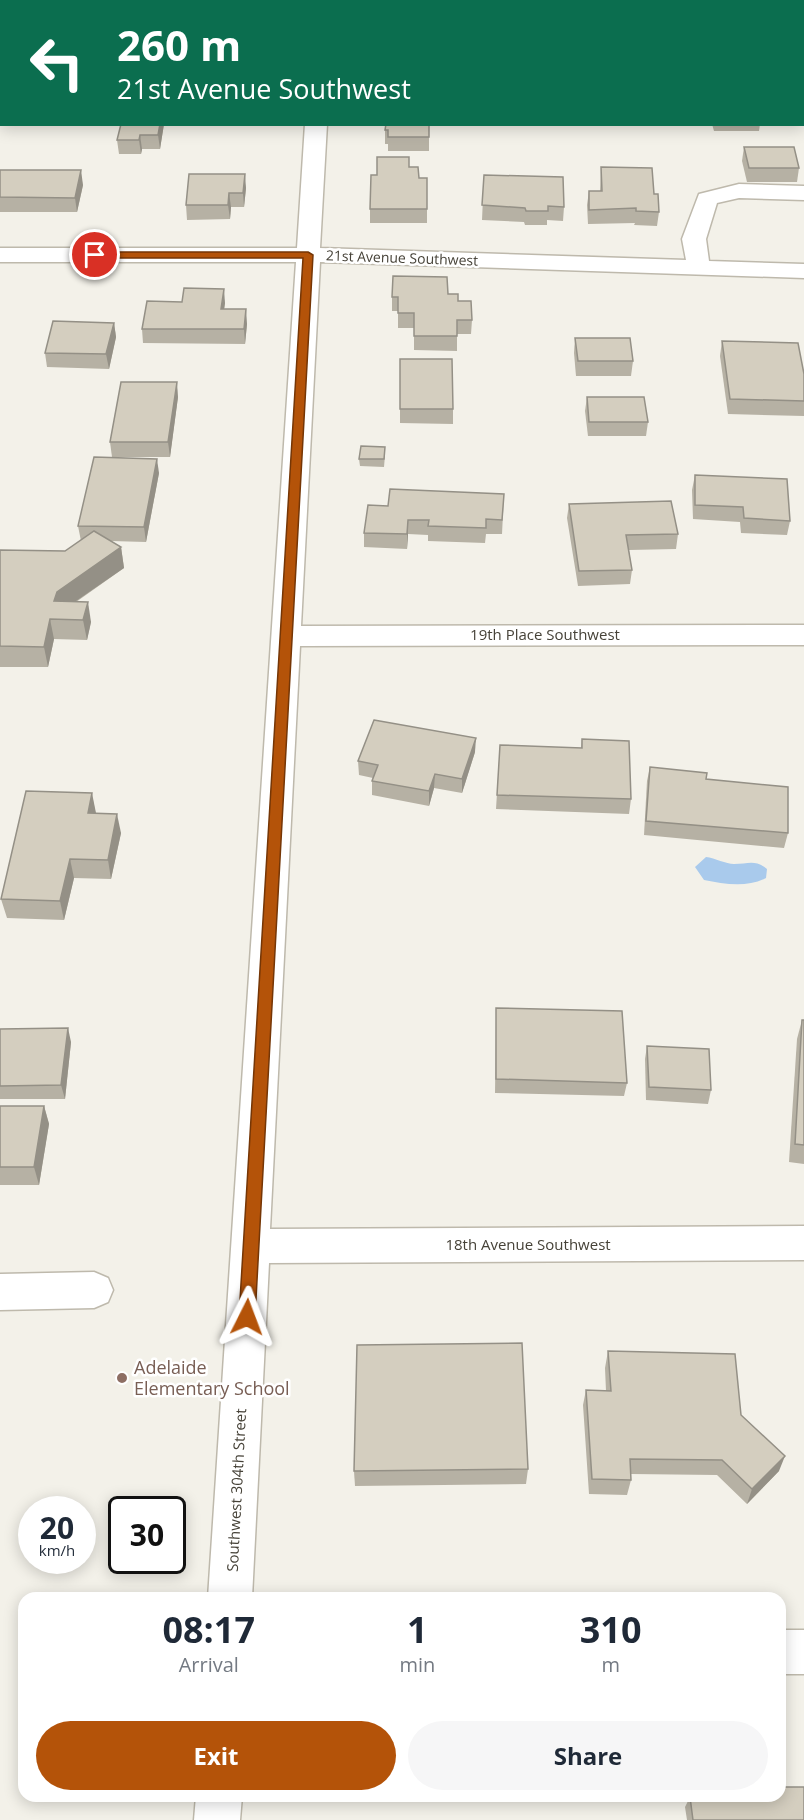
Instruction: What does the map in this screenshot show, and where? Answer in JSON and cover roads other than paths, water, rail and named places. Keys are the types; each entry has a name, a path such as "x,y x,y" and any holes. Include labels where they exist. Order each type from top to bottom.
{"street":[{"name":"Southwest 304th Street","path":"230,1592 316,126"},
{"path":"699,268 694,239 707,199 739,191 803,199"},
{"name":"21st Avenue Southwest","path":"0,255 308,255 804,271"},
{"name":"19th Place Southwest","path":"286,636 804,635"},
{"name":"18th Avenue Southwest","path":"251,1246 804,1243"},
{"path":"0,1292 94,1290"},
{"path":"786,1652 804,1652"},
{"path":"217,1820 218,1802"}],"water":[{"path":"706,857 731,864 759,864 767,869 766,878 743,884 704,880 695,867"}],"place":[{"name":"Adelaide Elementary School","path":"122,1378"}]}
